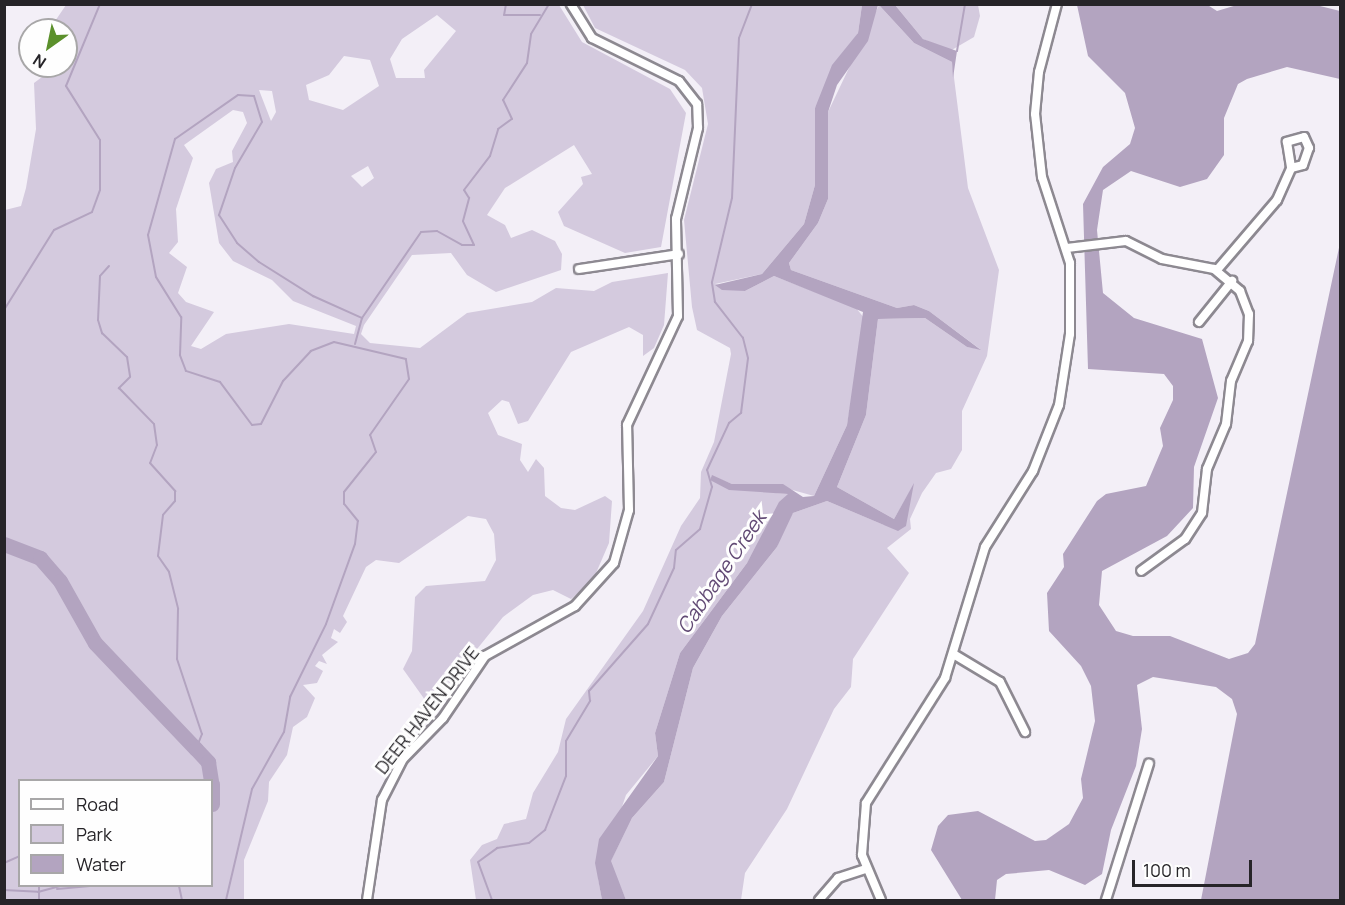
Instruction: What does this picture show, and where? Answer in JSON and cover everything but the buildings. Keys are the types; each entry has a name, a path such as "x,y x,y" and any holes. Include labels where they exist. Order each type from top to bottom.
{"street":[{"name":"DEER HAVEN DRIVE","path":"367,900 381,800 403,759 443,718 485,656 575,606 606,575 620,550 629,510 627,425 636,398 674,334 680,304 676,219 698,128 694,99 679,81 592,38 571,4"},
{"path":"881,900 866,869 861,830 870,794 917,729 955,655 985,548 1033,471 1054,425 1070,334 1067,249 1042,177 1035,135 1039,72 1057,4"},
{"path":"1217,270 1277,200 1291,168"},
{"path":"1067,249 1080,245 1126,241 1162,259 1217,270 1232,281 1246,304 1250,330 1208,469 1202,513 1185,539 1141,571"},
{"path":"579,269 679,254"},
{"path":"1198,322 1232,281"},
{"path":"955,655 1000,682 1025,732"},
{"path":"1106,900 1149,764"},
{"path":"819,900 838,878 866,869"}],"green space":[{"path":"66,5 559,5 582,42 670,89 686,113 661,247 625,253 564,226 558,212 583,184 581,177 592,174 574,145 505,188 487,215 505,225 511,238 532,230 555,241 562,254 561,270 496,292 467,275 451,253 412,255 364,325 361,334 370,343 420,348 467,313 532,302 556,288 594,291 612,282 668,273 664,325 654,348 643,356 643,335 629,327 571,352 528,421 518,424 509,402 502,400 488,413 498,435 522,444 520,460 528,472 536,459 544,468 545,496 561,508 575,510 605,496 612,501 609,543 593,580 571,599 553,590 533,595 503,617 430,707 403,669 412,651 415,597 426,586 485,581 496,560 494,534 486,519 468,516 399,563 376,560 366,567 343,616 347,622 340,633 334,629 331,638 338,642 322,655 327,664 319,661 315,666 323,671 317,683 303,685 315,698 307,717 293,727 287,755 269,782 268,801 244,860 244,900 5,900 5,210 21,206 26,188 36,129 34,83 41,78 78,78 78,18 57,18","holes":["437,15 456,31 424,70 425,78 396,78 390,59 402,39","344,56 370,60 379,86 343,110 309,100 306,85 329,75","259,90 272,91 276,112 271,121","233,110 243,112 247,123 232,151 233,162 216,169 209,183 219,243 233,261 272,280 293,301 356,326 354,334 289,324 226,334 201,349 191,346 214,312 186,302 178,293 187,267 169,253 178,242 176,209 193,158 184,145","368,166 374,178 362,187 351,176"]},
{"path":"583,5 862,5 858,33 815,108 815,185 804,224 762,274 715,284 745,291 774,276 856,308 865,319 847,425 814,496 771,484 732,484 712,476 710,480 776,493 789,494 747,563 680,653 655,733 658,756 626,795 598,878 602,900 476,900 470,860 482,845 497,839 504,824 526,819 533,793 558,752 566,719 643,611 681,526 700,498 701,472 714,442 731,354 730,348 697,330 692,307 684,220 708,124 702,88 685,70 595,28"},
{"path":"879,5 914,43 952,62 968,188 999,270 987,356 962,411 962,450 951,469 936,473 922,493 910,519 911,529 887,548 909,573 853,659 851,687 834,709 787,809 745,873 741,900 626,900 610,862 632,818 664,782 693,668 722,616 777,547 784,524 793,513 827,501 884,525 903,522 913,486 894,519 837,487 866,415 878,319 925,318 967,347 980,349 929,311 914,305 897,308 791,270 789,263 818,223 828,199 828,112"},
{"path":"895,5 978,5 980,16 974,37 950,51 923,39"}],"water":[{"path":"1206,4 1217,11 1237,5 1312,4 1340,11 1340,79 1287,67 1247,79 1238,84 1224,118 1224,155 1207,179 1180,187 1131,171 1103,190 1097,230 1103,293 1134,318 1202,339 1218,398 1194,467 1193,508 1167,536 1102,571 1099,605 1116,631 1133,636 1170,636 1229,659 1248,653 1255,644 1340,243 1340,900 1201,900 1237,714 1232,699 1216,687 1153,677 1137,685 1142,729 1136,766 1111,830 1102,874 1085,885 1049,870 1006,874 997,880 995,900 962,900 931,850 938,826 948,815 978,811 1035,841 1046,840 1069,824 1083,798 1081,779 1095,721 1091,686 1081,666 1049,631 1047,593 1064,567 1063,554 1097,501 1106,494 1146,486 1163,446 1160,428 1173,400 1173,386 1164,374 1088,369 1083,204 1103,167 1130,144 1135,128 1125,93 1088,56 1077,5"},
{"path":"862,5 878,5 868,41 837,85 828,112 828,199 818,223 789,263 791,270 897,308 914,305 929,311 981,350 967,347 925,318 878,319 866,415 837,487 894,519 914,483 906,526 898,531 827,501 793,513 777,547 722,616 693,668 664,782 632,818 611,861 626,900 602,900 595,863 599,839 658,756 655,733 680,653 747,563 779,502 788,494 729,490 710,480 712,475 732,484 783,484 803,497 814,496 847,425 863,312 774,276 745,291 722,290 715,285 762,274 804,224 815,185 815,108 832,65 858,33"},
{"path":"879,5 895,5 923,39 957,51 953,78 952,62 914,43"}],"waterway":[{"path":"4,310 54,230 92,212 100,190 100,140 66,86 100,4"},
{"path":"506,4 504,15 540,15"},
{"path":"226,900 252,789 284,732 290,697 326,624 355,544 358,521 344,504 344,492 376,452 370,435 409,379 406,359 334,342 311,351 283,381 261,424 252,425 220,382 186,371 180,355 181,317 156,277 148,235 175,139 238,95 254,96 262,122 235,168 219,215 237,243 259,262 313,296 362,318 421,232 437,231 462,245 474,245 463,221 469,198 464,190 490,156 498,129 512,119 503,100 527,63 531,34 549,4"},
{"path":"492,900 478,862 497,848 529,843 545,830 566,776 566,741 590,701 589,691 648,624 674,568 676,550 700,529 712,487 707,470 729,423 741,413 748,358 743,338 715,302 712,282 732,198 739,38 752,4"},
{"path":"957,51 965,4"},
{"path":"109,266 100,276 98,320 102,333 127,357 130,377 119,388 154,424 157,445 150,463 175,491 175,501 163,515 158,556 169,572 178,609 177,659 202,734 196,749"},
{"path":"355,344 362,318"},
{"path":"4,544 40,558 60,581 95,643 208,762 211,779"},
{"path":"4,863 18,857"},
{"path":"39,887 39,900"},
{"path":"4,890 38,892 56,887"},
{"path":"57,889 79,887"},
{"path":"179,887 182,900"}],"water label":[{"name":"Cabbage Creek","path":"721,572"}]}
